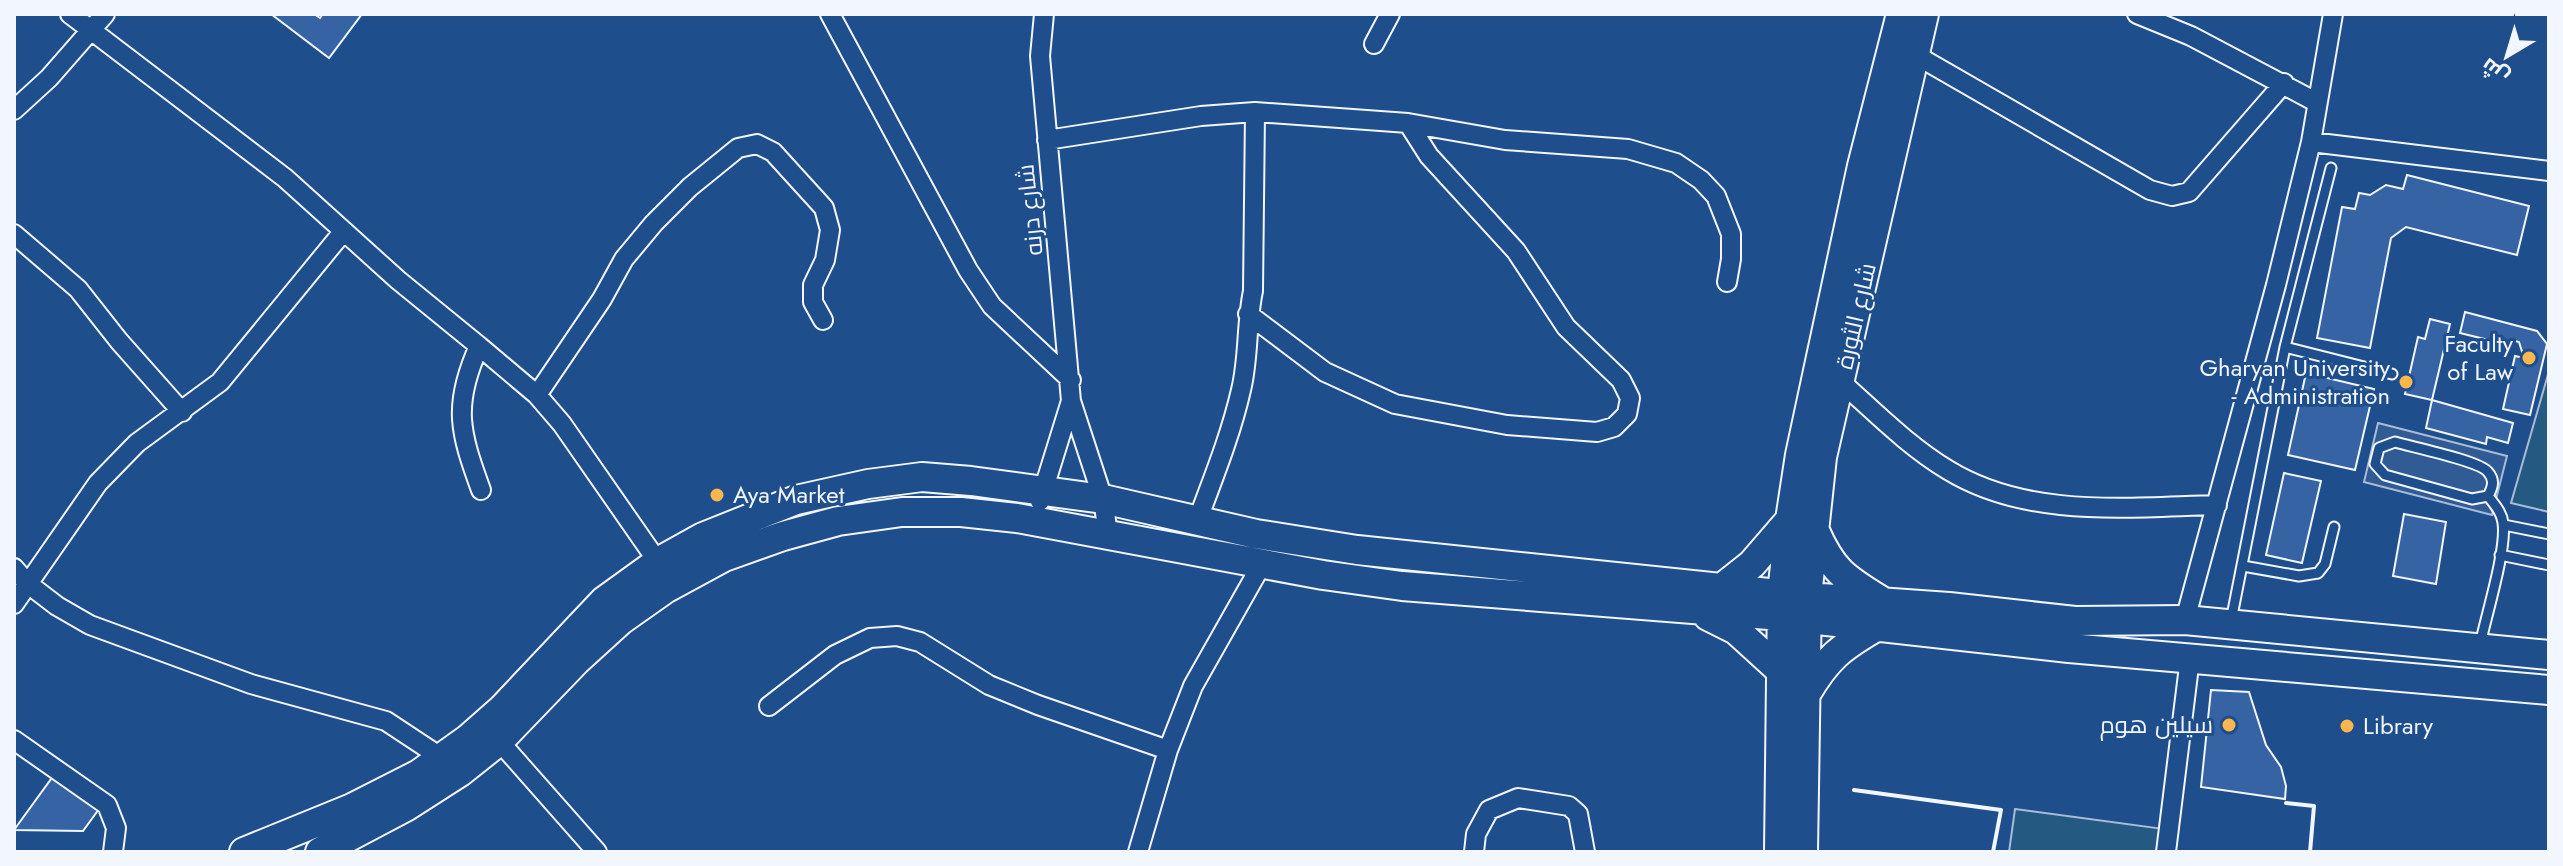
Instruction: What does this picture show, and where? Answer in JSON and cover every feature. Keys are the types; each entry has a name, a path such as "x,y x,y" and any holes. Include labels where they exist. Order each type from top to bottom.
{"main road":[{"name":"شارع الثورة","path":"1802,526 1840,381 1904,49 1901,14"},
{"name":"شارع الثورة","path":"1794,606 1802,526 1800,455 1862,166 1904,49 1924,14"},
{"path":"244,852 358,831 419,774 502,709 604,601 658,562 703,537 796,500 868,484 922,477 1044,491 1103,499 1256,534 1357,550 1723,587 1794,606"},
{"path":"320,852 447,781 499,741 576,661 621,620 665,589 724,557 783,536 838,521 902,512 961,512 1034,520 1262,564 1402,586 1697,610 1794,606 2190,658 2549,690"},
{"path":"1723,587 1802,526 1827,559 1880,615"},
{"path":"1779,852 1781,671 1794,606"},
{"path":"1794,606 1805,695 1803,852"},
{"path":"1697,610 1736,630 1781,671"},
{"path":"1805,695 1821,667 1832,655 1880,615 2075,621 2185,620 2549,655"}],"street":[{"path":"70,14 285,178 343,232 537,395 585,455 658,562"},
{"path":"14,110 49,78 105,14"},
{"path":"830,14 968,270 992,306 1071,380"},
{"name":"شارع درنه","path":"1034,520 1071,401 1040,56 1044,14"},
{"path":"1374,44 1390,14"},
{"path":"2137,14 2191,36 2316,102"},
{"path":"2185,620 2311,142 2333,14"},
{"path":"1904,49 2150,190 2172,196 2189,192 2284,83"},
{"path":"1047,140 1201,116 1255,112 1408,123 1505,140 1628,149 1676,163 1701,180 1716,196 1731,234 1727,282"},
{"path":"1198,519 1221,460 1242,387 1253,291 1255,112"},
{"path":"1248,314 1325,372 1395,404 1507,425 1597,432 1614,427 1627,414 1630,398 1621,380 1566,327 1516,251 1429,156 1408,123"},
{"path":"2311,142 2549,171"},
{"path":"537,395 602,299 624,259 690,187 738,148 757,144 773,152 824,208 830,230 825,260 813,285 813,302 823,320"},
{"path":"14,604 98,483 137,443 220,382 343,232"},
{"path":"14,234 78,289 182,412"},
{"path":"479,346 466,375 461,416 463,441 481,490"},
{"path":"1840,381 1912,445 1949,471 2013,497 2067,506 2217,505"},
{"name":"شارع درنه","path":"1071,401 1103,499 1108,534"},
{"path":"1138,852 1168,750 1193,686 1262,564"},
{"path":"14,568 27,583 57,606 90,625 251,684 386,721 442,758"},
{"path":"769,706 835,655 870,638 897,636 920,642 989,685 1168,750"},
{"path":"2166,852 2190,658"},
{"path":"14,740 107,805 116,828 113,852"},
{"path":"499,741 597,852"},
{"path":"1474,852 1476,834 1489,810 1518,798 1569,806 1578,814 1585,852"}],"lane":[{"path":"2231,624 2285,347 2331,168"},
{"path":"2285,347 2392,374"},
{"path":"2395,442 2482,465 2492,479 2493,486 2488,496 2472,499 2385,475 2375,464 2379,448 2395,442"},
{"path":"2480,646 2504,525 2501,514 2488,496"},
{"path":"2504,525 2549,534"},
{"path":"2243,566 2299,576 2318,573 2325,564 2334,527"},
{"path":"2500,555 2549,565"}],"shaded area":[{"path":"2549,371 2549,512 2511,503"},
{"path":"2378,423 2507,456 2492,515 2364,482"},
{"path":"2015,809 2164,829 2162,852 2009,852"}],"building":[{"path":"271,14 314,14 320,18 323,14 362,14 329,58"},
{"path":"2407,175 2529,206 2517,255 2406,227 2391,238 2370,348 2317,338 2342,207 2355,209 2359,193 2370,195 2386,185 2403,189"},
{"path":"2465,312 2537,331 2547,344 2530,415 2503,409 2515,356 2524,358 2519,342 2511,340 2509,345 2460,333"},
{"path":"2430,319 2450,324 2432,400 2405,394 2418,337 2425,339"},
{"path":"2306,373 2374,389 2355,470 2288,455"},
{"path":"2432,400 2513,423 2508,443 2487,437 2486,444 2426,428"},
{"path":"2284,473 2321,481 2302,563 2266,555"},
{"path":"2404,514 2446,522 2436,584 2393,576"},
{"path":"2211,690 2249,692 2266,745 2281,767 2286,786 2285,799 2201,787"},
{"path":"54,775 99,809 83,831 14,830"}],"wall":[{"path":"1854,790 2001,810 1993,852"},
{"path":"2286,803 2314,806 2310,852"}],"place":[{"name":"Faculty of Law","path":"2529,358"},
{"name":"Gharyan University - Administration","path":"2406,382"},
{"name":"Aya Market","path":"717,495"},
{"name":"سيلين هوم","path":"2229,725"},
{"name":"Library","path":"2347,726"}]}
